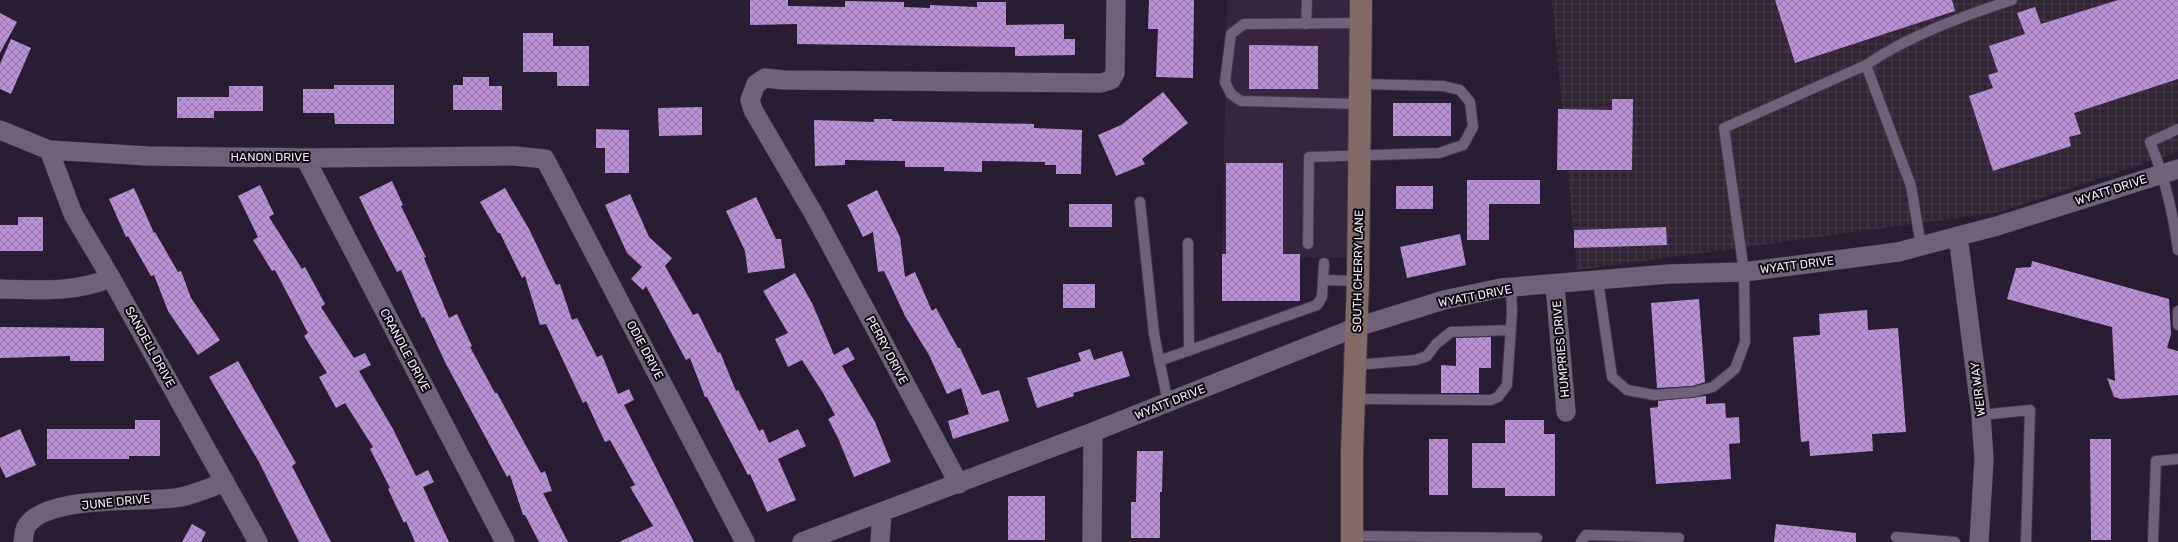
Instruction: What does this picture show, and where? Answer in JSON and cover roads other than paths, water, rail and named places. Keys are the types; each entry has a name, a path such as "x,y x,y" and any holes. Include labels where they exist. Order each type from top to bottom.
{"street":[{"name":"PERRY DRIVE","path":"959,484 815,216 753,110 750,100 756,84 765,78 784,80 1101,83 1111,80 1115,73 1116,0"},
{"name":"SOUTH CHERRY LANE","path":"1352,539 1358,327 1361,0"},
{"name":"HANON DRIVE","path":"0,130 49,150 148,156 305,158 515,156 545,159"},
{"name":"SANDELL DRIVE","path":"49,150 73,214 111,278 258,542"},
{"name":"CRANDLE DRIVE","path":"305,158 505,542"},
{"name":"ODIE DRIVE","path":"545,159 745,542"},
{"name":"WYATT DRIVE","path":"802,542 959,484 1358,327 1444,300 1511,288 1669,274 1744,272 1898,252 1997,226 2171,171"},
{"name":"WEIR WAY","path":"1958,236 1981,415 1984,458 1979,542"},
{"path":"0,289 62,290 90,286 111,278"},
{"name":"HUMPRIES DRIVE","path":"1555,285 1566,412"},
{"path":"1092,542 1093,432"},
{"name":"JUNE DRIVE","path":"23,542 25,528 38,514 52,509 130,499 181,497 225,482"},
{"path":"880,542 882,512"}],"lane":[{"path":"1306,24 1307,0"},
{"path":"1598,281 1612,378 1627,390 1654,395 1693,392 1713,387 1735,369 1745,342 1744,272 1724,128 1866,65 1889,49 1984,4 2012,0"},
{"path":"1308,244 1309,157 1439,153 1463,145 1473,127 1470,102 1460,90 1443,86 1361,94 1241,101 1231,94 1225,82 1231,34 1244,24 1361,23"},
{"path":"1866,65 1912,186 1921,246"},
{"path":"2178,129 2150,142 2171,171 2172,210 2178,250"},
{"path":"1140,202 1150,302 1159,361 1168,403"},
{"path":"1188,243 1189,350"},
{"path":"1159,361 1312,308 1320,302 1324,262"},
{"path":"1323,280 1358,281"},
{"path":"1355,399 1491,400 1498,397 1507,385 1511,330 1511,288"},
{"path":"2178,311 2178,325"},
{"path":"1356,365 1416,360 1427,356 1436,344 1451,332 1511,330"},
{"path":"1981,415 2030,410 2026,542"},
{"path":"2153,542 2156,461 2178,459"},
{"path":"1581,542 1586,535 1679,538"},
{"path":"1896,537 1955,542"},
{"path":"1352,539 1407,540 1537,538"}]}
